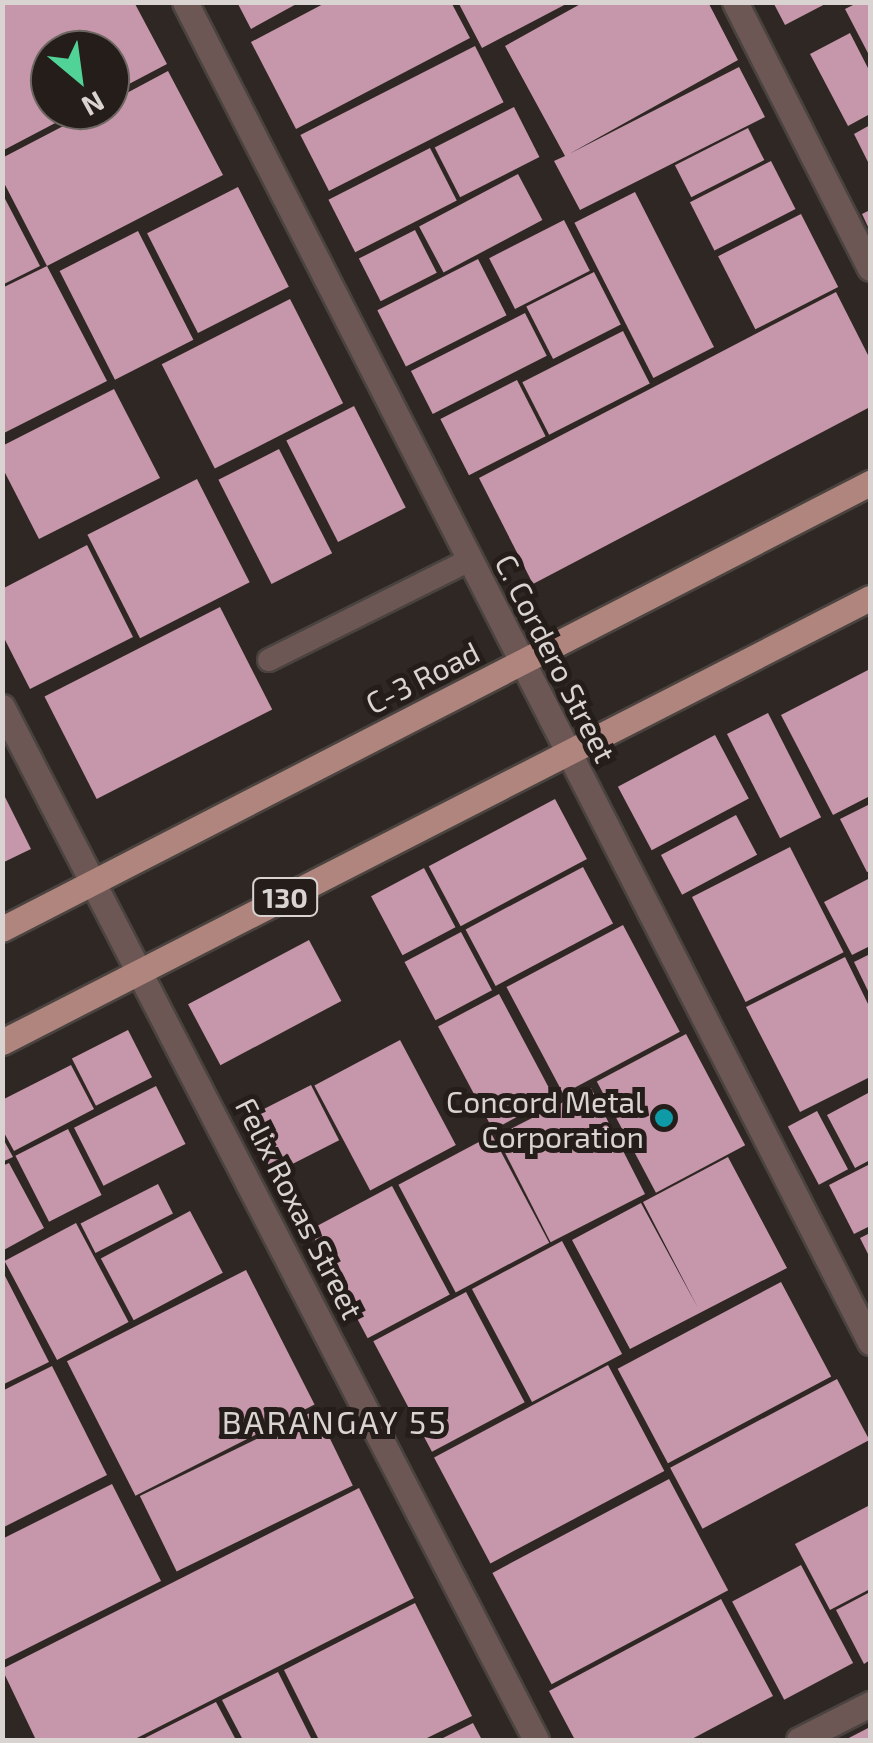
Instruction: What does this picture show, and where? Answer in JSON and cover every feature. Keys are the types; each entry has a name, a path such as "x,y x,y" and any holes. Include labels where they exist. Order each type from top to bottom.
{"main road":[{"name":"C-3 Road","path":"2,929 870,483"},
{"name":"130","path":"2,1042 870,598"}],"street":[{"name":"C. Cordero Street","path":"185,2 870,1342"},
{"path":"735,2 870,268"},
{"name":"Felix Roxas Street","path":"2,707 142,971 536,1740"},
{"path":"799,1740 870,1704"}],"lane":[{"path":"269,660 470,560"}],"building":[{"path":"2,2 134,2 167,64 130,83 130,30 30,30 30,130 42,130 2,151"},
{"path":"237,2 300,2 251,29"},
{"path":"327,2 451,2 470,38 296,129 251,42"},
{"path":"458,2 570,2 482,48"},
{"path":"584,2 708,2 738,60 569,154 739,67 765,117 580,210 554,161 565,156 505,46"},
{"path":"773,2 829,2 785,25"},
{"path":"870,2 870,57 845,9"},
{"path":"850,33 870,72 870,114 848,126 810,54"},
{"path":"475,46 504,102 329,191 300,135"},
{"path":"168,71 223,175 47,266 2,179 2,158 56,130 130,130 130,91"},
{"path":"514,107 539,157 460,197 435,147"},
{"path":"870,125 870,166 854,134"},
{"path":"748,128 764,160 691,197 675,165"},
{"path":"430,148 457,201 355,252 328,200"},
{"path":"771,161 796,209 714,250 690,202"},
{"path":"518,174 542,220 444,272 419,227"},
{"path":"238,187 289,287 198,333 147,233"},
{"path":"635,192 714,347 653,378 574,223"},
{"path":"2,193 40,266 2,285"},
{"path":"870,210 870,231 862,214"},
{"path":"801,214 838,287 755,329 718,256"},
{"path":"564,220 590,271 515,309 489,258"},
{"path":"415,230 437,273 381,301 359,259"},
{"path":"138,231 193,340 115,380 60,271"},
{"path":"478,259 507,315 406,366 377,310"},
{"path":"47,266 107,381 2,434 2,288"},
{"path":"594,272 621,325 553,359 526,307"},
{"path":"836,292 870,359 870,407 533,584 479,478"},
{"path":"290,299 343,403 215,469 162,364"},
{"path":"525,313 547,356 433,414 411,371"},
{"path":"623,331 650,384 549,435 522,382"},
{"path":"517,380 546,436 469,475 440,419"},
{"path":"114,389 160,478 39,539 2,467 2,446"},
{"path":"354,406 406,508 338,542 286,441"},
{"path":"279,449 332,553 272,584 218,480"},
{"path":"197,479 250,582 140,638 87,535"},
{"path":"87,545 133,637 30,689 2,634 2,589"},
{"path":"220,607 272,709 97,799 44,696"},
{"path":"870,669 870,796 833,815 781,715"},
{"path":"768,713 821,817 780,838 727,734"},
{"path":"715,735 749,799 652,850 618,787"},
{"path":"2,791 31,849 2,863"},
{"path":"555,799 587,859 461,926 429,866"},
{"path":"870,804 870,871 867,872 840,819"},
{"path":"736,815 757,855 682,895 661,855"},
{"path":"790,847 844,952 746,1002 692,897"},
{"path":"583,867 613,924 496,986 466,929"},
{"path":"424,868 455,927 402,955 371,896"},
{"path":"870,878 870,946 852,955 824,902"},
{"path":"623,925 680,1032 563,1094 506,987"},
{"path":"461,932 492,990 435,1020 404,962"},
{"path":"309,940 341,1001 220,1065 188,1004"},
{"path":"870,954 870,995 854,962"},
{"path":"845,957 870,1008 870,1077 800,1112 746,1007"},
{"path":"499,994 554,1097 493,1130 438,1026"},
{"path":"128,1030 152,1077 96,1106 72,1059"},
{"path":"686,1034 745,1145 656,1193 597,1081"},
{"path":"400,1040 456,1145 370,1191 314,1086"},
{"path":"71,1065 94,1109 14,1151 2,1129 2,1100"},
{"path":"311,1085 339,1140 273,1174 245,1119"},
{"path":"156,1086 186,1144 104,1186 74,1128"},
{"path":"591,1088 645,1194 551,1242 497,1136"},
{"path":"870,1092 870,1160 855,1168 827,1115"},
{"path":"817,1111 848,1169 819,1185 788,1126"},
{"path":"68,1129 102,1195 49,1222 15,1156"},
{"path":"492,1135 549,1243 456,1292 398,1185"},
{"path":"2,1137 13,1157 2,1162"},
{"path":"728,1157 787,1268 630,1349 572,1240 641,1203 698,1308 643,1202"},
{"path":"9,1163 44,1228 2,1251 2,1166"},
{"path":"870,1164 870,1226 854,1234 829,1185"},
{"path":"158,1184 173,1213 95,1253 80,1223"},
{"path":"392,1186 450,1295 368,1338 310,1230"},
{"path":"190,1211 223,1273 134,1320 101,1258"},
{"path":"76,1223 129,1322 57,1360 4,1261"},
{"path":"870,1233 870,1258 860,1238"},
{"path":"562,1241 622,1354 532,1402 472,1289"},
{"path":"2,1270 49,1362 2,1385"},
{"path":"246,1270 315,1405 135,1496 67,1361"},
{"path":"781,1282 831,1376 668,1463 618,1369"},
{"path":"466,1292 525,1402 432,1452 373,1341"},
{"path":"608,1365 664,1471 490,1563 434,1457"},
{"path":"52,1366 107,1475 2,1528 2,1391"},
{"path":"837,1379 869,1440 703,1529 670,1468"},
{"path":"316,1410 353,1485 177,1571 140,1496"},
{"path":"669,1479 728,1590 552,1684 492,1573"},
{"path":"112,1484 161,1581 2,1661 2,1539"},
{"path":"359,1488 414,1598 133,1740 36,1740 2,1669"},
{"path":"870,1505 870,1589 830,1610 795,1544"},
{"path":"801,1565 853,1663 784,1700 732,1602"},
{"path":"870,1592 870,1660 864,1664 836,1610"},
{"path":"721,1599 773,1696 690,1740 575,1740 549,1691"},
{"path":"415,1603 472,1716 423,1740 319,1740 284,1670"},
{"path":"278,1672 312,1740 243,1740 222,1700"},
{"path":"216,1702 236,1740 141,1740"},
{"path":"473,1723 482,1740 439,1740"},
{"path":"870,1727 870,1740 845,1740"}],"place":[{"name":"Concord Metal Corporation","path":"664,1118"}],"district":[{"name":"BARANGAY 55","path":"335,1421"}]}
